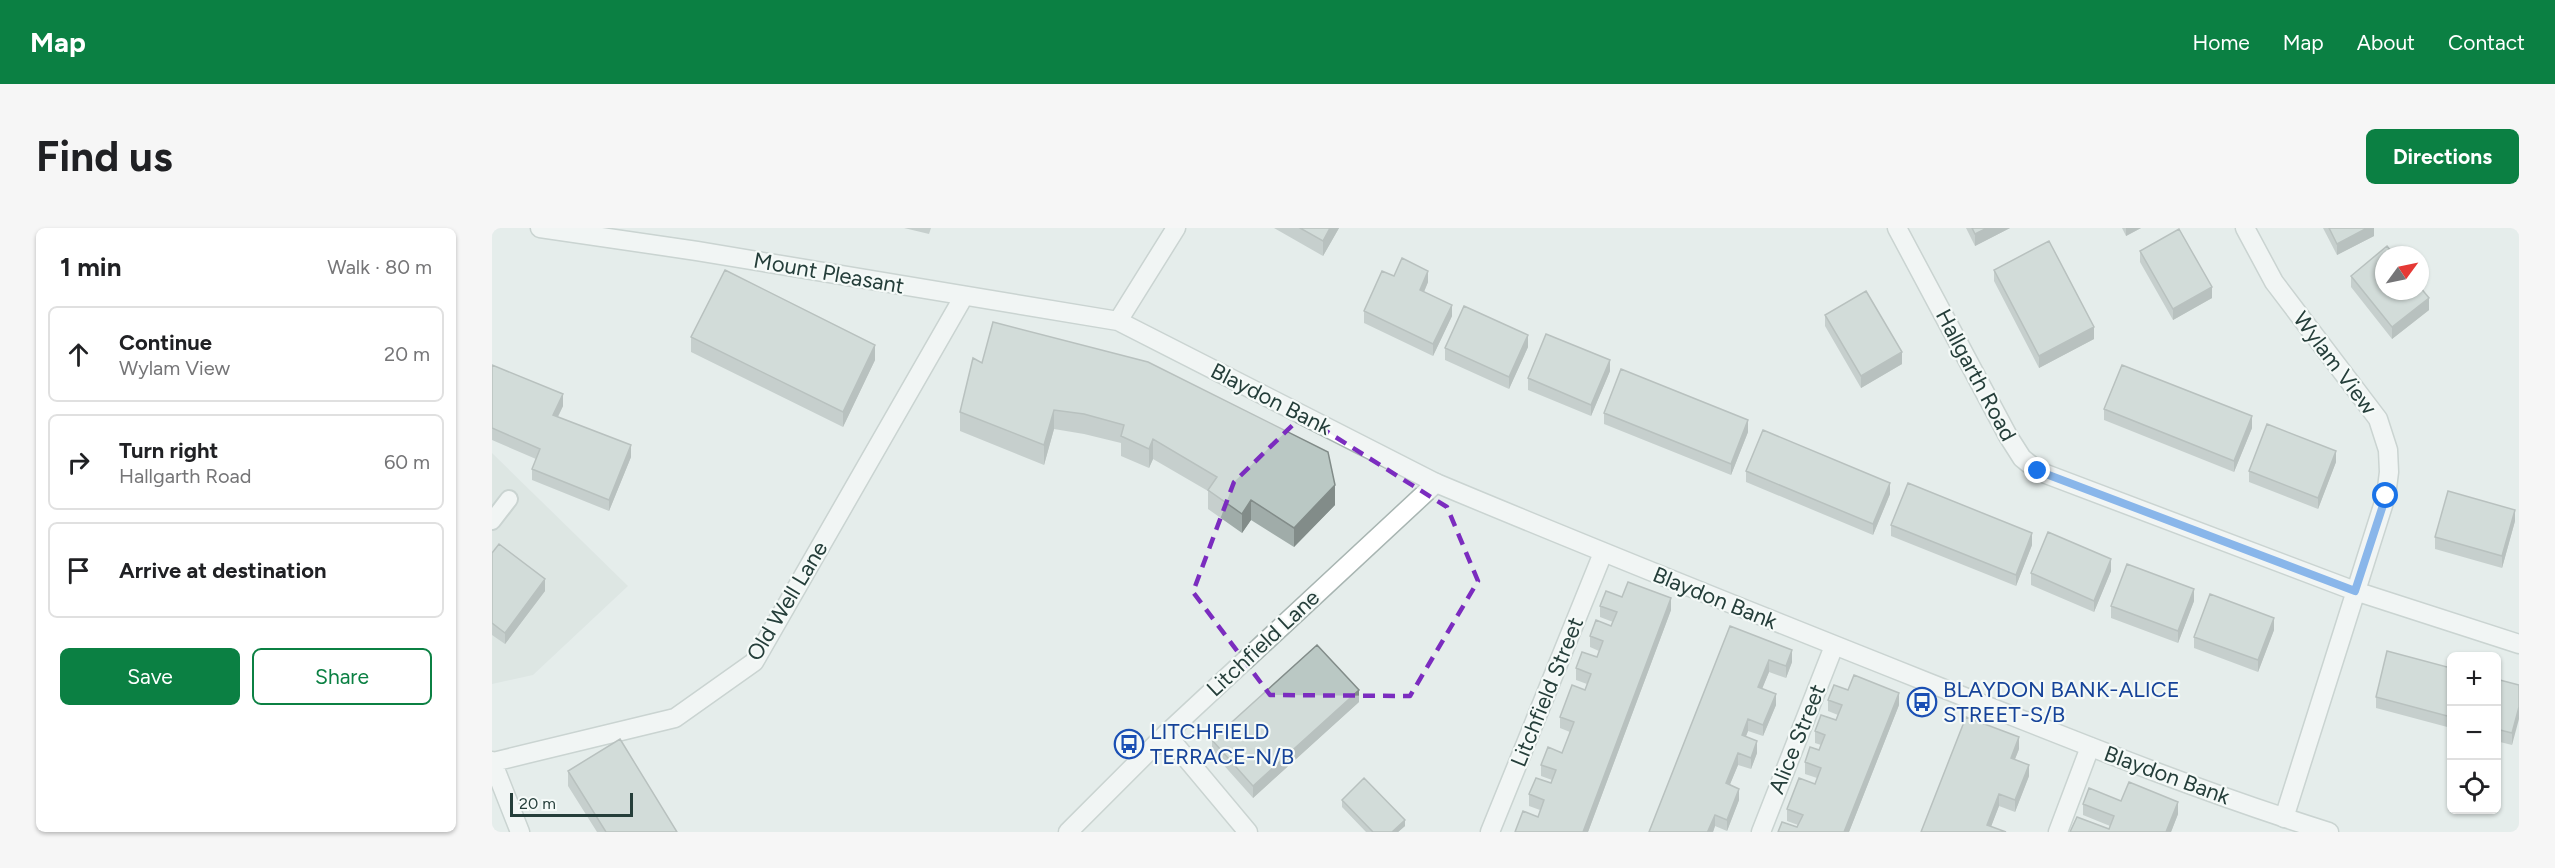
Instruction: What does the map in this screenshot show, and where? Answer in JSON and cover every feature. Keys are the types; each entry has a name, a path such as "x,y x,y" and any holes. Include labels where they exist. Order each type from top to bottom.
{"street":[{"name":"Mount Pleasant","path":"540,228 696,251 1118,321"},
{"path":"1118,321 1176,228"},
{"name":"Hallgarth Road","path":"1897,228 2008,436 2022,458 2038,471 2355,591 2519,644"},
{"name":"Wylam View","path":"2245,228 2274,282 2378,419 2388,450 2389,472 2386,496 2284,818"},
{"name":"Old Well Lane","path":"492,762 675,718 754,662 964,296"},
{"name":"Blaydon Bank","path":"1118,321 1436,483 1603,553 2090,747 2284,818 2329,832"},
{"name":"Litchfield Lane","path":"1068,832 1166,734 1436,483"},
{"name":"Litchfield Street","path":"1490,832 1603,553"},
{"name":"Alice Street","path":"1761,832 1834,646"},
{"path":"1166,734 1248,832"},
{"path":"2058,832 2090,747"},
{"path":"492,762 520,832"}],"lane":[{"path":"492,521 509,499"}],"highlighted area":[{"path":"1302,416 1447,507 1478,581 1410,696 1270,695 1193,592 1234,482"}],"shaded area":[{"path":"492,453 628,586 533,675 492,684"}],"building":[{"path":"1300,228 1330,228 1323,241"},
{"path":"1972,228 1987,228 1975,234"},
{"path":"2329,228 2367,228 2337,244"},
{"path":"2179,229 2212,287 2173,309 2140,251"},
{"path":"2049,241 2094,327 2039,356 1994,270"},
{"path":"2375,256 2375,300 2426,300 2392,327 2351,276"},
{"path":"1402,258 1428,271 1420,290 1452,305 1433,344 1364,311 1382,271 1394,276"},
{"path":"725,270 875,345 843,412 691,337"},
{"path":"1866,291 1902,352 1861,376 1825,315"},
{"path":"1464,306 1528,335 1509,377 1445,348"},
{"path":"993,322 1148,362 1328,452 1335,485 1294,528 1251,500 1242,514 1208,490 1217,477 1153,439 1149,449 1121,436 1124,425 1084,414 1054,410 1044,445 960,412 973,358 982,363"},
{"path":"1546,334 1610,360 1591,405 1528,378"},
{"path":"492,365 563,394 553,415 631,445 609,500 532,469 540,449 492,428"},
{"path":"2122,365 2252,416 2234,461 2104,409"},
{"path":"1621,369 1748,420 1731,464 1604,413"},
{"path":"2267,424 2336,451 2318,498 2249,471"},
{"path":"1763,430 1890,483 1873,524 1746,471"},
{"path":"1908,483 2032,533 2016,575 1891,525"},
{"path":"2448,491 2515,510 2502,556 2435,537"},
{"path":"2048,532 2111,559 2094,601 2031,573"},
{"path":"499,544 545,579 505,633 492,623 492,553"},
{"path":"2127,564 2194,589 2178,631 2111,606"},
{"path":"1628,582 1671,598 1583,832 1515,832 1523,811 1538,817 1544,800 1529,794 1536,778 1551,783 1556,770 1541,765 1548,747 1562,753 1574,722 1560,717 1572,685 1585,690 1591,674 1576,668 1582,652 1597,657 1603,641 1590,636 1596,620 1611,626 1617,612 1600,606 1606,591 1622,597"},
{"path":"2210,594 2274,618 2258,660 2194,637"},
{"path":"1730,626 1792,650 1786,666 1769,660 1758,687 1776,694 1763,725 1748,719 1742,735 1757,741 1751,758 1738,753 1726,783 1739,789 1727,820 1715,815 1708,831 1710,832 1649,832"},
{"path":"1317,645 1359,690 1253,786 1212,740"},
{"path":"2387,651 2447,667 2447,716 2376,697"},
{"path":"1854,675 1899,693 1844,832 1778,832 1782,822 1797,827 1803,815 1787,809 1799,778 1815,784 1821,768 1805,762 1810,747 1819,750 1825,735 1815,731 1821,715 1836,720 1842,705 1828,700 1834,685 1848,690"},
{"path":"2501,680 2519,685 2519,707 2512,733 2501,730"},
{"path":"1966,717 2019,737 2011,758 2029,765 2015,800 1999,794 1987,825 2006,832 1921,832"},
{"path":"620,739 677,832 606,832 568,771"},
{"path":"1364,778 1405,820 1392,832 1373,832 1342,800"},
{"path":"2129,782 2178,802 2166,832 2070,832 2077,817 2109,829 2114,816 2083,804 2089,788 2121,801"}],"place":[{"name":"BLAYDON BANK-ALICE STREET-S/B","path":"1922,702"},
{"name":"LITCHFIELD TERRACE-N/B","path":"1129,744"}],"route":[{"path":"2038,471 2063,483 2355,591 2386,496"}]}
